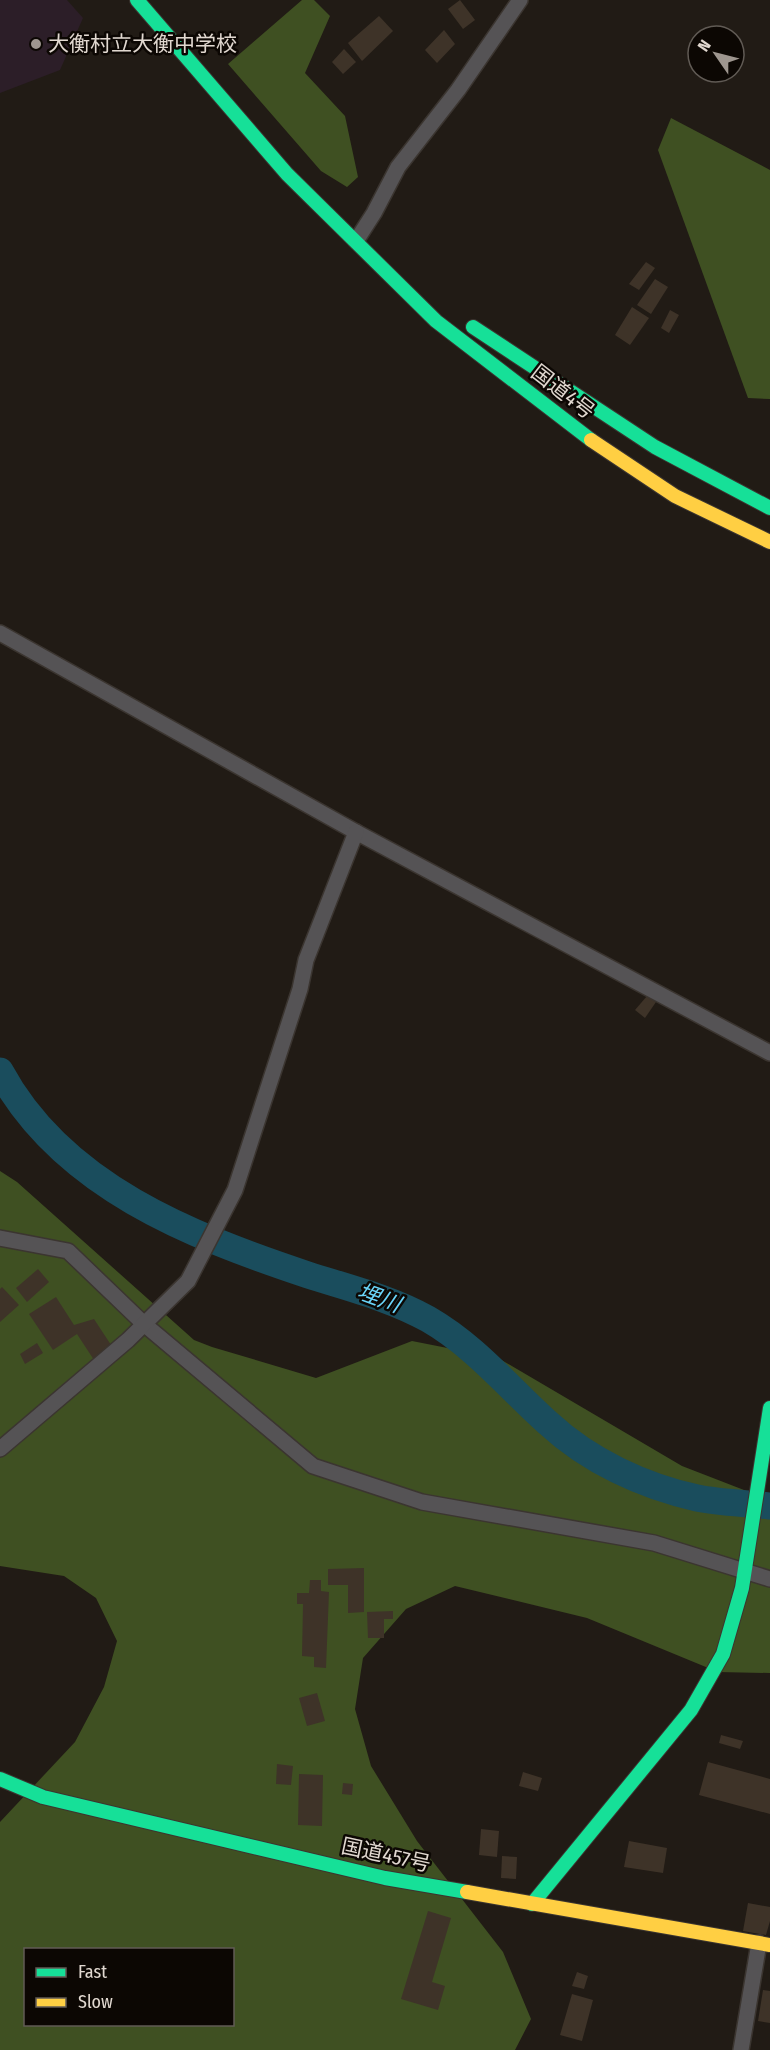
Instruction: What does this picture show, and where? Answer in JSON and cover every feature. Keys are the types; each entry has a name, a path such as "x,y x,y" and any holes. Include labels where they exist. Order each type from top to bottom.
{"main road":[{"name":"国道4号","path":"137,0 287,174 436,321 595,443 675,496 770,542"},
{"name":"国道4号","path":"356,241 436,300"},
{"name":"国道4号","path":"464,320 592,408 708,478 770,508"},
{"path":"532,1904 691,1710 723,1654 742,1588 770,1408"},
{"name":"国道457号","path":"0,1779 43,1797 385,1878 764,1944"}],"street":[{"path":"356,241 398,168 458,90 511,9 520,0"},
{"path":"0,633 356,832 770,1053"},
{"path":"0,1449 144,1324 188,1281 235,1190 300,989 306,960 356,832"},
{"path":"0,1238 68,1251 144,1324 313,1466 422,1502 654,1543 745,1565 770,1579"},
{"path":"741,2050 764,1944"}],"shaded area":[{"name":"大衡村立大衡中学校","path":"0,0 67,0 83,18 60,70 0,93"}],"green space":[{"path":"302,0 314,0 330,16 305,73 345,116 358,177 347,187 321,171 228,64"},
{"path":"671,118 770,170 770,399 748,398 658,150"},
{"path":"0,1171 17,1182 194,1340 316,1378 412,1341 498,1358 682,1466 770,1500 770,1673 718,1672 587,1618 455,1586 406,1609 363,1658 355,1709 371,1766 417,1841 503,1952 531,2019 515,2050 0,2050 0,1822 75,1742 104,1687 117,1641 96,1598 64,1576 0,1566"}],"building":[{"path":"460,0 475,20 463,29 448,9"},
{"path":"379,16 393,31 362,61 348,43"},
{"path":"444,30 455,44 437,63 425,50"},
{"path":"344,49 356,62 343,74 332,62"},
{"path":"646,262 655,268 639,290 629,284"},
{"path":"655,279 668,287 651,314 637,305"},
{"path":"632,307 649,318 630,345 615,335"},
{"path":"670,310 679,315 669,333 661,328"},
{"path":"647,996 656,1002 645,1018 635,1010"},
{"path":"38,1269 49,1282 27,1302 16,1288"},
{"path":"2,1287 19,1305 0,1322 0,1289"},
{"path":"56,1297 74,1325 94,1319 113,1348 94,1360 77,1334 53,1350 29,1314"},
{"path":"37,1343 43,1353 25,1364 20,1354"},
{"path":"364,1568 364,1612 348,1613 348,1585 328,1585 328,1569"},
{"path":"310,1580 321,1580 321,1591 329,1592 326,1668 314,1667 314,1657 302,1656 303,1604 297,1604 297,1593 309,1593"},
{"path":"393,1611 393,1619 384,1619 384,1638 368,1638 367,1612"},
{"path":"317,1693 325,1721 307,1726 299,1698"},
{"path":"721,1735 743,1741 740,1749 719,1743"},
{"path":"708,1762 770,1779 770,1814 699,1795"},
{"path":"277,1764 293,1766 291,1785 276,1784"},
{"path":"523,1772 542,1778 538,1791 519,1786"},
{"path":"299,1774 323,1775 322,1826 298,1825"},
{"path":"343,1783 353,1784 352,1795 342,1794"},
{"path":"481,1829 499,1831 497,1857 479,1855"},
{"path":"629,1841 667,1848 663,1873 624,1867"},
{"path":"502,1856 517,1857 516,1879 501,1878"},
{"path":"748,1903 770,1907 770,1921 766,1935 743,1931"},
{"path":"428,1911 451,1918 432,1982 445,1986 438,2010 401,1999"},
{"path":"577,1972 588,1976 584,1989 572,1986"},
{"path":"763,1990 770,1991 770,2023 758,2021"},
{"path":"572,1994 593,2000 582,2041 560,2035"}],"waterway":[{"name":"埋川","path":"0,1071 26,1111 58,1146 94,1176 133,1202 219,1243 384,1299 428,1319 476,1354 564,1437 618,1470 657,1487 697,1498 770,1506"}],"traffic: fast":[{"path":"137,0 287,174 436,321 591,440"},
{"path":"473,327 655,447 770,508"},
{"path":"532,1904 691,1710 723,1654 742,1588 770,1408"},
{"path":"0,1779 43,1797 385,1878 467,1892"}],"traffic: slow":[{"path":"591,440 675,496 770,542"},
{"path":"467,1892 770,1945"}],"place":[{"name":"大衡村立大衡中学校","path":"36,44"}]}
